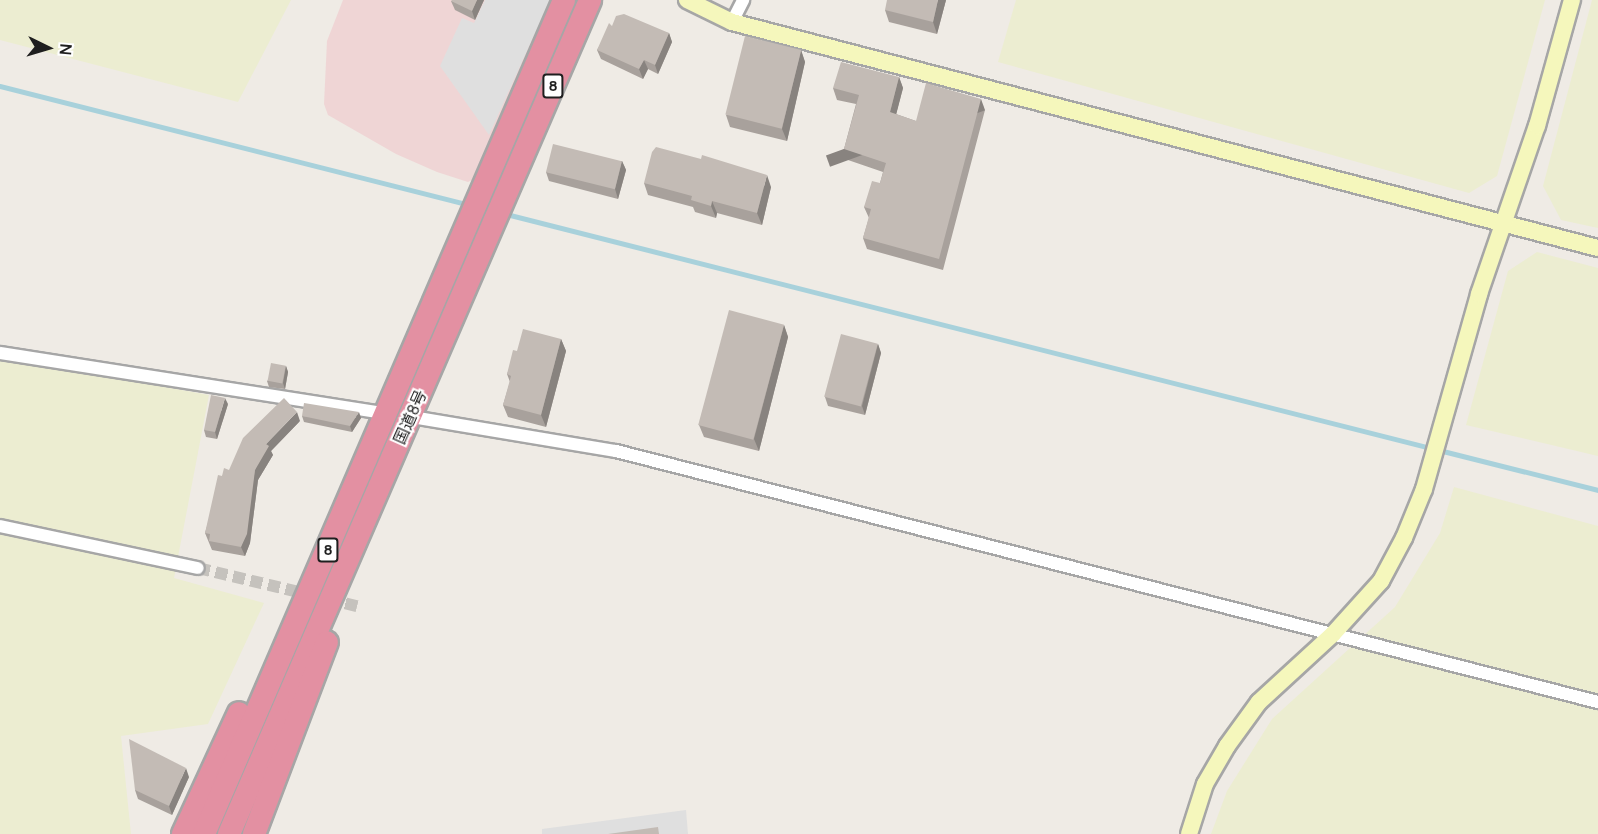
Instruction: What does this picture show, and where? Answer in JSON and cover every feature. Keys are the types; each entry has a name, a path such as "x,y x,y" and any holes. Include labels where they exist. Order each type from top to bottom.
{"highway":[{"name":"国道8号","path":"204,834 336,531 384,412 496,162 564,0"},
{"name":"国道8号","path":"229,834 412,417 590,0"},
{"name":"8","path":"254,834 322,657 376,496"},
{"name":"8","path":"183,834 260,666 336,531"}],"street":[{"path":"687,0 732,22 1598,248"},
{"path":"732,22 743,0"},
{"path":"1189,834 1205,784 1227,746 1259,702 1333,634 1381,581 1424,489 1442,420 1505,224 1572,0"},
{"path":"0,353 384,412"},
{"path":"412,417 616,451 1598,702"},
{"path":"0,526 198,568"}],"shaded area":[{"path":"343,0 550,0 472,180 468,182 437,172 396,154 328,115 324,104 327,41"},
{"path":"485,0 550,0 489,135 440,66 462,18 474,23"},
{"path":"686,810 688,834 542,834 542,829"}],"green space":[{"path":"0,0 291,0 238,102 0,40"},
{"path":"1016,0 1545,0 1497,176 1469,193 998,62"},
{"path":"1592,0 1598,0 1598,228 1561,220 1543,186"},
{"path":"1537,252 1598,268 1598,456 1466,425 1508,271"},
{"path":"0,357 209,395 174,578 264,603 208,724 121,736 131,834 0,834"},
{"path":"1454,487 1598,526 1598,834 1211,834 1227,791 1272,719 1395,607 1440,533"}],"building":[{"path":"452,0 477,0 472,11"},
{"path":"887,0 938,0 933,22 885,10"},
{"path":"624,14 669,33 655,65 644,60 639,69 597,50 609,23 612,26 616,16"},
{"path":"745,36 801,50 782,129 725,115"},
{"path":"841,62 899,77 890,112 916,121 926,83 981,99 939,259 863,238 871,209 864,207 872,181 880,183 886,163 844,149 859,95 833,88"},
{"path":"553,144 622,161 615,189 546,172"},
{"path":"656,147 701,159 702,155 767,175 757,213 712,201 711,206 691,200 692,196 644,183 652,152"},
{"path":"729,310 784,325 753,440 698,425"},
{"path":"523,329 561,339 541,415 503,405 511,376 507,374 513,350 517,351"},
{"path":"841,334 878,344 861,407 824,397"},
{"path":"271,363 286,366 282,384 268,381"},
{"path":"211,395 225,398 215,432 204,430"},
{"path":"284,398 297,412 266,444 269,446 255,470 247,534 241,547 209,541 210,534 205,533 218,475 222,476 224,468 229,470 243,438"},
{"path":"304,403 359,412 350,426 302,416"},
{"path":"129,739 186,768 169,806 135,790"},
{"path":"658,827 659,834 608,834"}],"waterway":[{"path":"0,86 469,205"},
{"path":"506,214 1431,448"},
{"path":"1439,450 1598,490"}],"tunnel":[{"path":"198,568 311,595"},
{"path":"328,599 357,606"}]}
